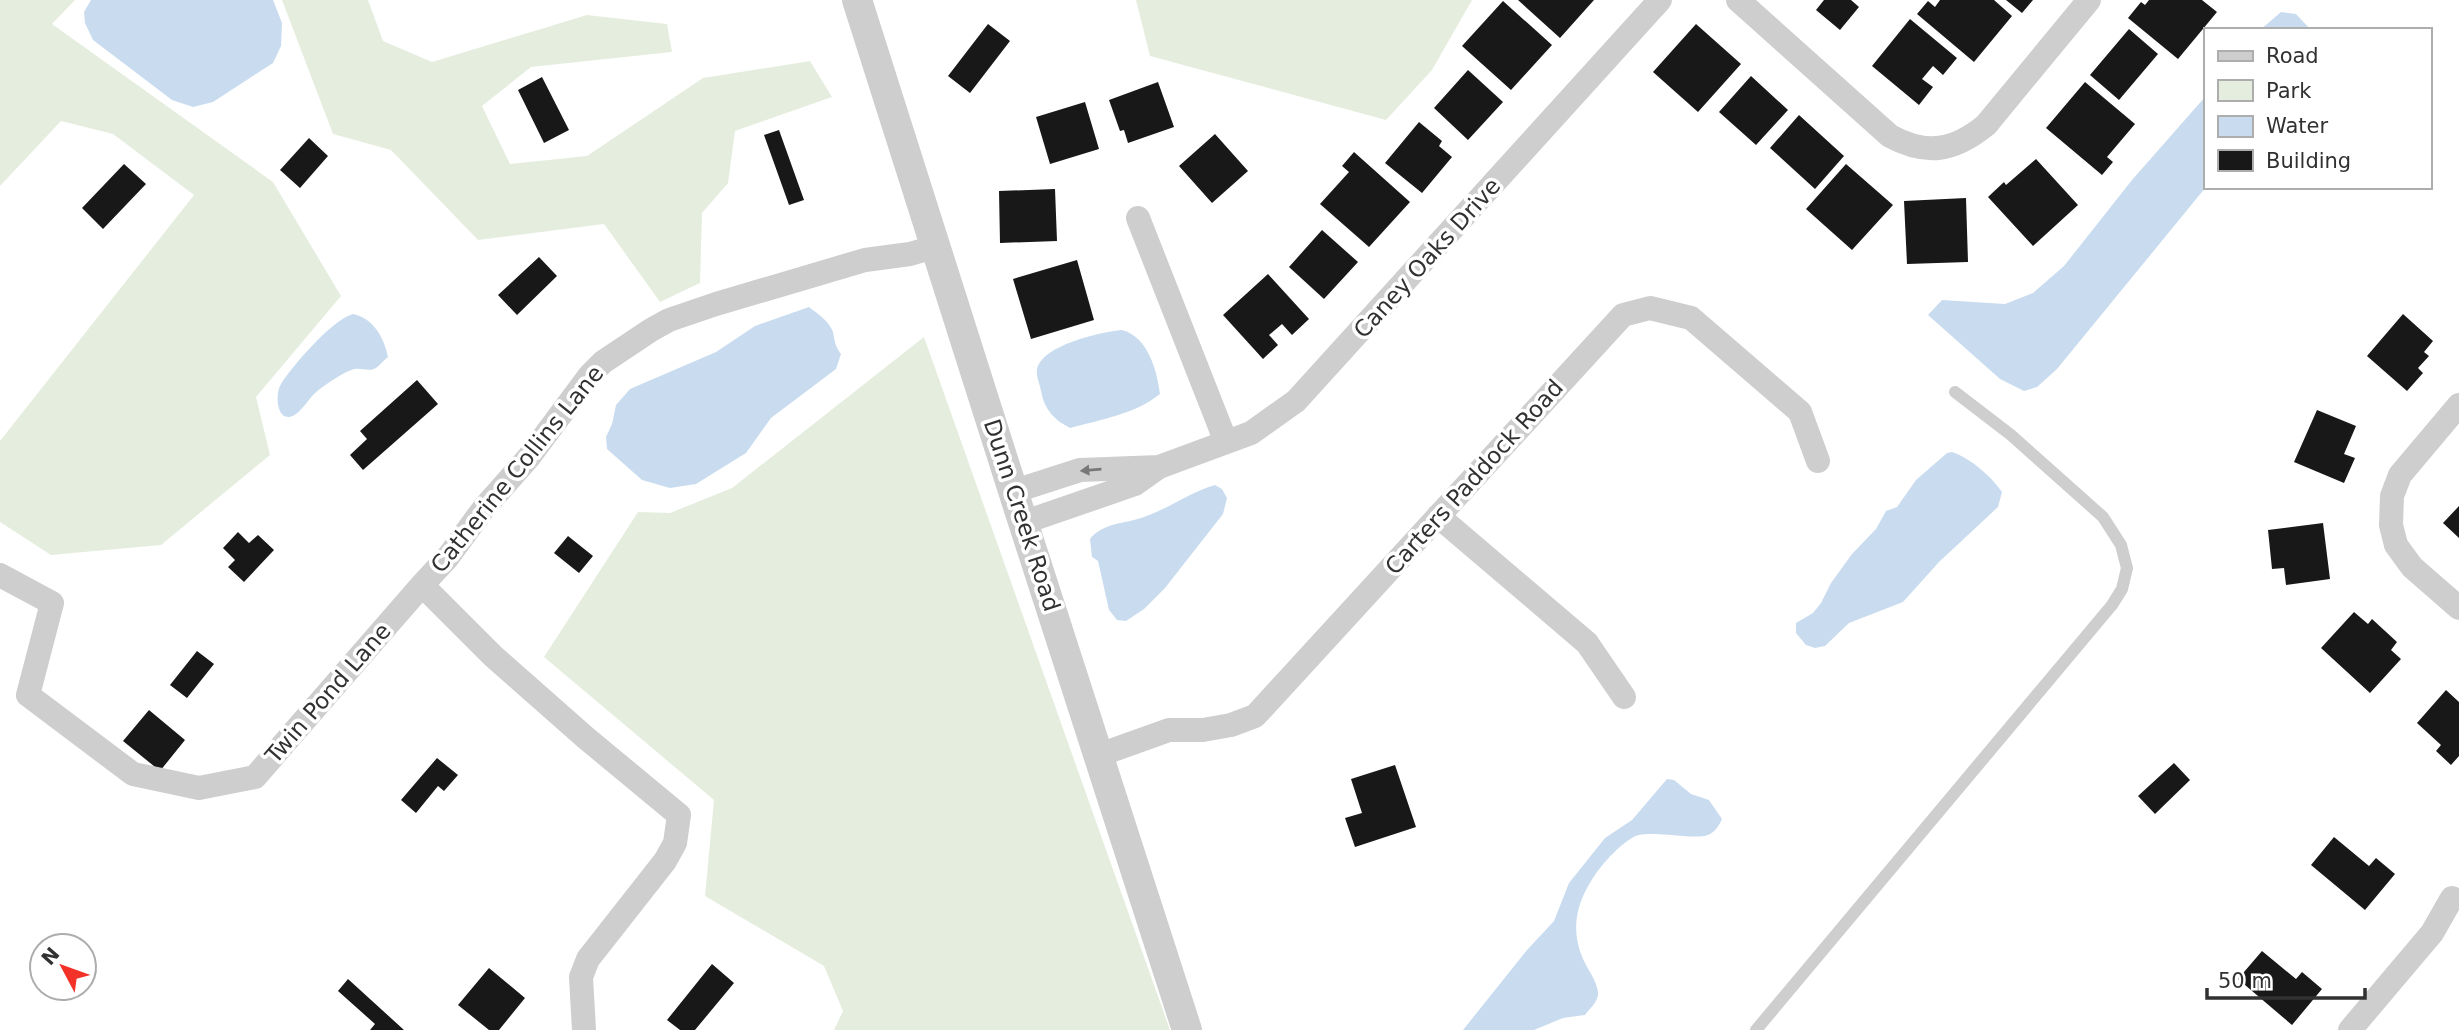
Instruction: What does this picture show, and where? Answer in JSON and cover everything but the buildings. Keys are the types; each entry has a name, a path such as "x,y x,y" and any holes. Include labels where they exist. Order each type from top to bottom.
{"street":[{"name":"Dunn Creek Road","path":"857,0 1187,1030"},
{"name":"Caney Oaks Drive","path":"1025,522 1135,484 1159,467 1251,433 1296,401 1660,0"},
{"path":"1738,0 1890,136 1907,145 1928,149 1950,147 1969,138 1986,125 2089,0"},
{"path":"1138,218 1226,442"},
{"name":"Catherine Collins Lane","path":"584,1030 581,977 588,959 665,861 675,843 680,815 586,738 493,656 422,585 529,457 590,375 603,362 651,330 669,320 716,304 865,260 910,254 934,247"},
{"name":"Carters Paddock Road","path":"1099,755 1169,730 1203,730 1255,716 1623,315 1650,308 1691,318 1800,412 1818,461"},
{"path":"2459,405 2400,475 2392,496 2391,525 2396,545 2412,567 2459,608"},
{"name":"Caney Oaks Drive","path":"1015,491 1080,470 1159,467"},
{"path":"1438,516 1587,643 1624,696"},
{"name":"Twin Pond Lane","path":"0,575 52,603 28,695 133,774 199,788 255,777 422,585"},
{"path":"2350,1030 2432,933 2452,898"}],"lane":[{"path":"1756,1030 2112,606 2122,589 2127,568 2120,545 2103,517 2011,435 1955,392"}],"green space":[{"path":"0,0 75,0 52,24 273,182 341,296 256,397 270,455 161,545 51,555 0,522 0,441 194,195 113,134 61,121 0,186"},
{"path":"282,0 368,0 383,41 432,62 587,15 667,24 672,52 531,67 482,106 510,164 587,156 703,78 810,61 832,97 735,131 728,183 702,213 700,283 660,302 604,224 478,240 391,150 333,134"},
{"path":"1136,0 1472,0 1432,70 1386,120 1150,56"},
{"path":"924,337 1170,1030 834,1030 843,1011 824,966 705,896 714,800 544,657 638,512 670,513 732,488"}],"water":[{"path":"91,0 273,0 282,23 281,46 273,63 213,102 193,107 172,100 93,40 85,23 84,12"},
{"path":"2281,12 2296,14 2309,28 2262,28"},
{"path":"2204,98 2204,189 2057,369 2037,387 2024,391 2000,379 1928,315 1942,300 2005,304 2033,293 2064,266 2132,180"},
{"path":"809,307 826,321 833,332 841,354 836,369 771,418 746,453 696,484 670,488 642,480 607,449 606,437 616,405 630,389 716,352 755,326"},
{"path":"353,314 372,324 384,342 388,357 373,369 355,369 340,375 316,392 296,414 285,416 281,413 278,402 281,384 303,355 324,334"},
{"path":"1122,330 1131,334 1145,347 1154,365 1160,394 1140,407 1117,416 1070,428 1064,425 1051,413 1042,397 1037,375 1041,361 1049,353 1073,341"},
{"path":"1952,452 1973,463 1997,486 2002,492 1998,507 1939,562 1903,602 1849,623 1825,646 1815,648 1806,645 1796,633 1796,623 1813,613 1831,583 1852,554 1876,529 1886,511 1897,507 1916,480 1947,453"},
{"path":"1215,485 1222,489 1227,498 1223,514 1165,588 1144,609 1126,621 1117,620 1109,610 1098,561 1092,557 1090,539 1105,528 1145,517"},
{"path":"1667,779 1674,780 1691,794 1709,800 1722,819 1708,835 1695,837 1647,834 1633,837 1614,853 1597,873 1582,898 1576,930 1580,952 1597,988 1598,995 1592,1007 1585,1015 1563,1018 1534,1030 1463,1030 1527,950 1554,921 1569,883 1605,838 1632,820"}]}
